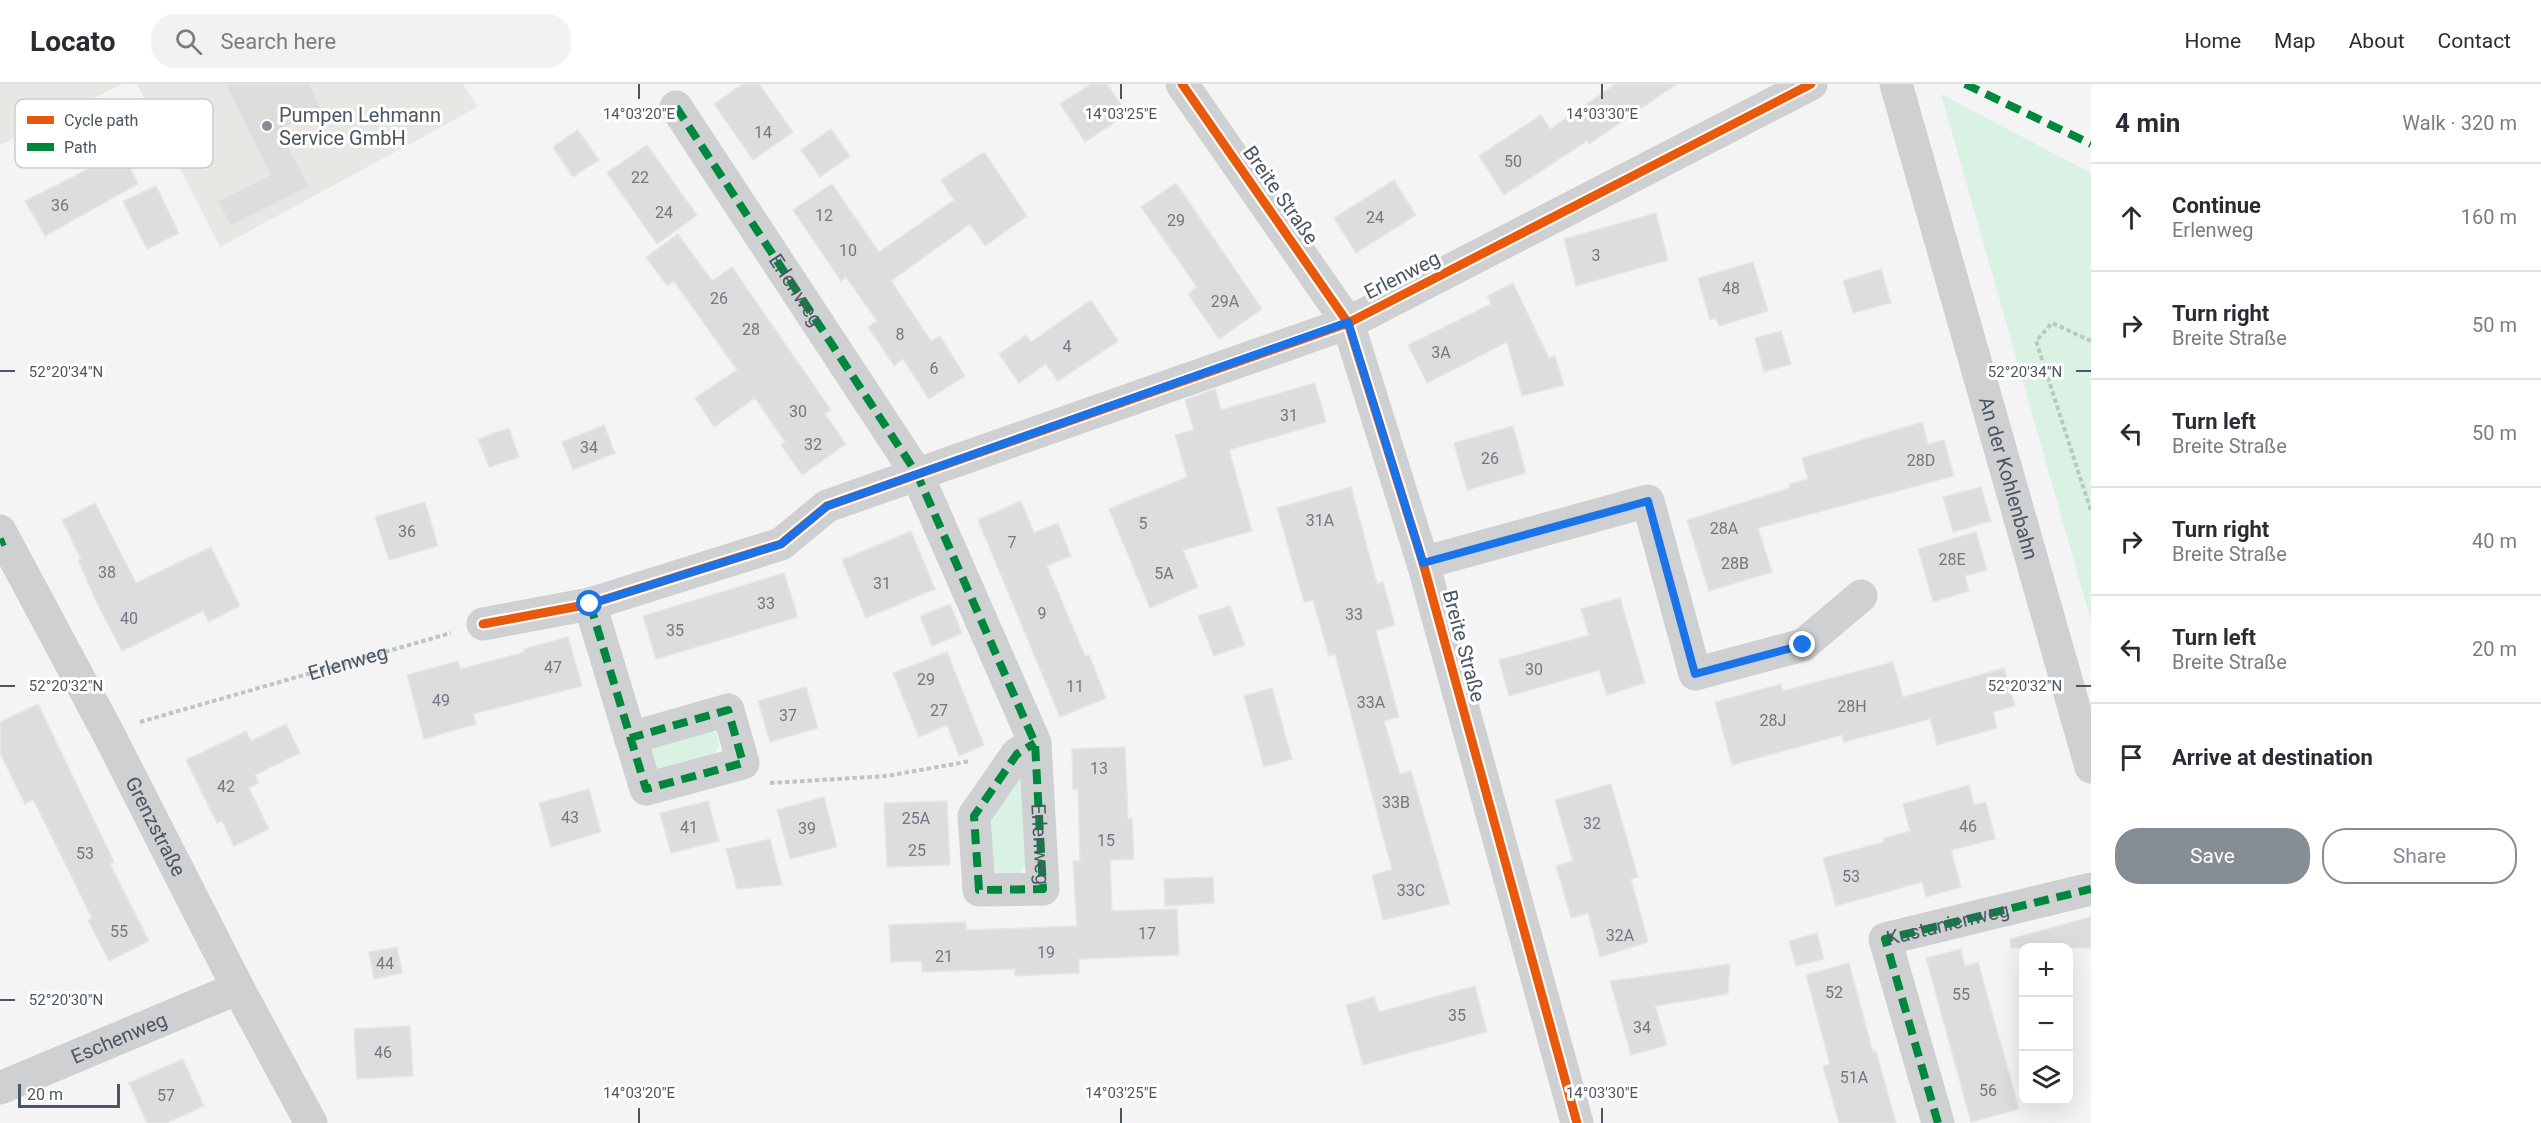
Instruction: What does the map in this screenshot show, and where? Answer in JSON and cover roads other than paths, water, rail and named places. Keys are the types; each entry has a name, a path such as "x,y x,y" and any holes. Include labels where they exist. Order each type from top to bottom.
{"street":[{"name":"Breite Straße","path":"1182,84 1348,322 1423,563 1577,1123"},
{"name":"Erlenweg","path":"483,624 590,604 781,544 827,506 1348,322 1811,84"},
{"name":"An der Kohlenbahn","path":"1896,84 2091,767"},
{"name":"Erlenweg","path":"676,107 917,474 1026,748"},
{"path":"1423,563 1648,501 1695,674 1803,645 1861,597"},
{"name":"Grenzstraße","path":"2,539 107,731 238,988 311,1123"},
{"path":"590,604 630,738 646,789 743,763 728,710 630,738"},
{"name":"Kastanienweg","path":"1938,1123 1885,939 2091,889"},
{"name":"Eschenweg","path":"0,1088 238,988"}],"place":[{"name":"Pumpen Lehmann Service GmbH","path":"267,126"}]}
